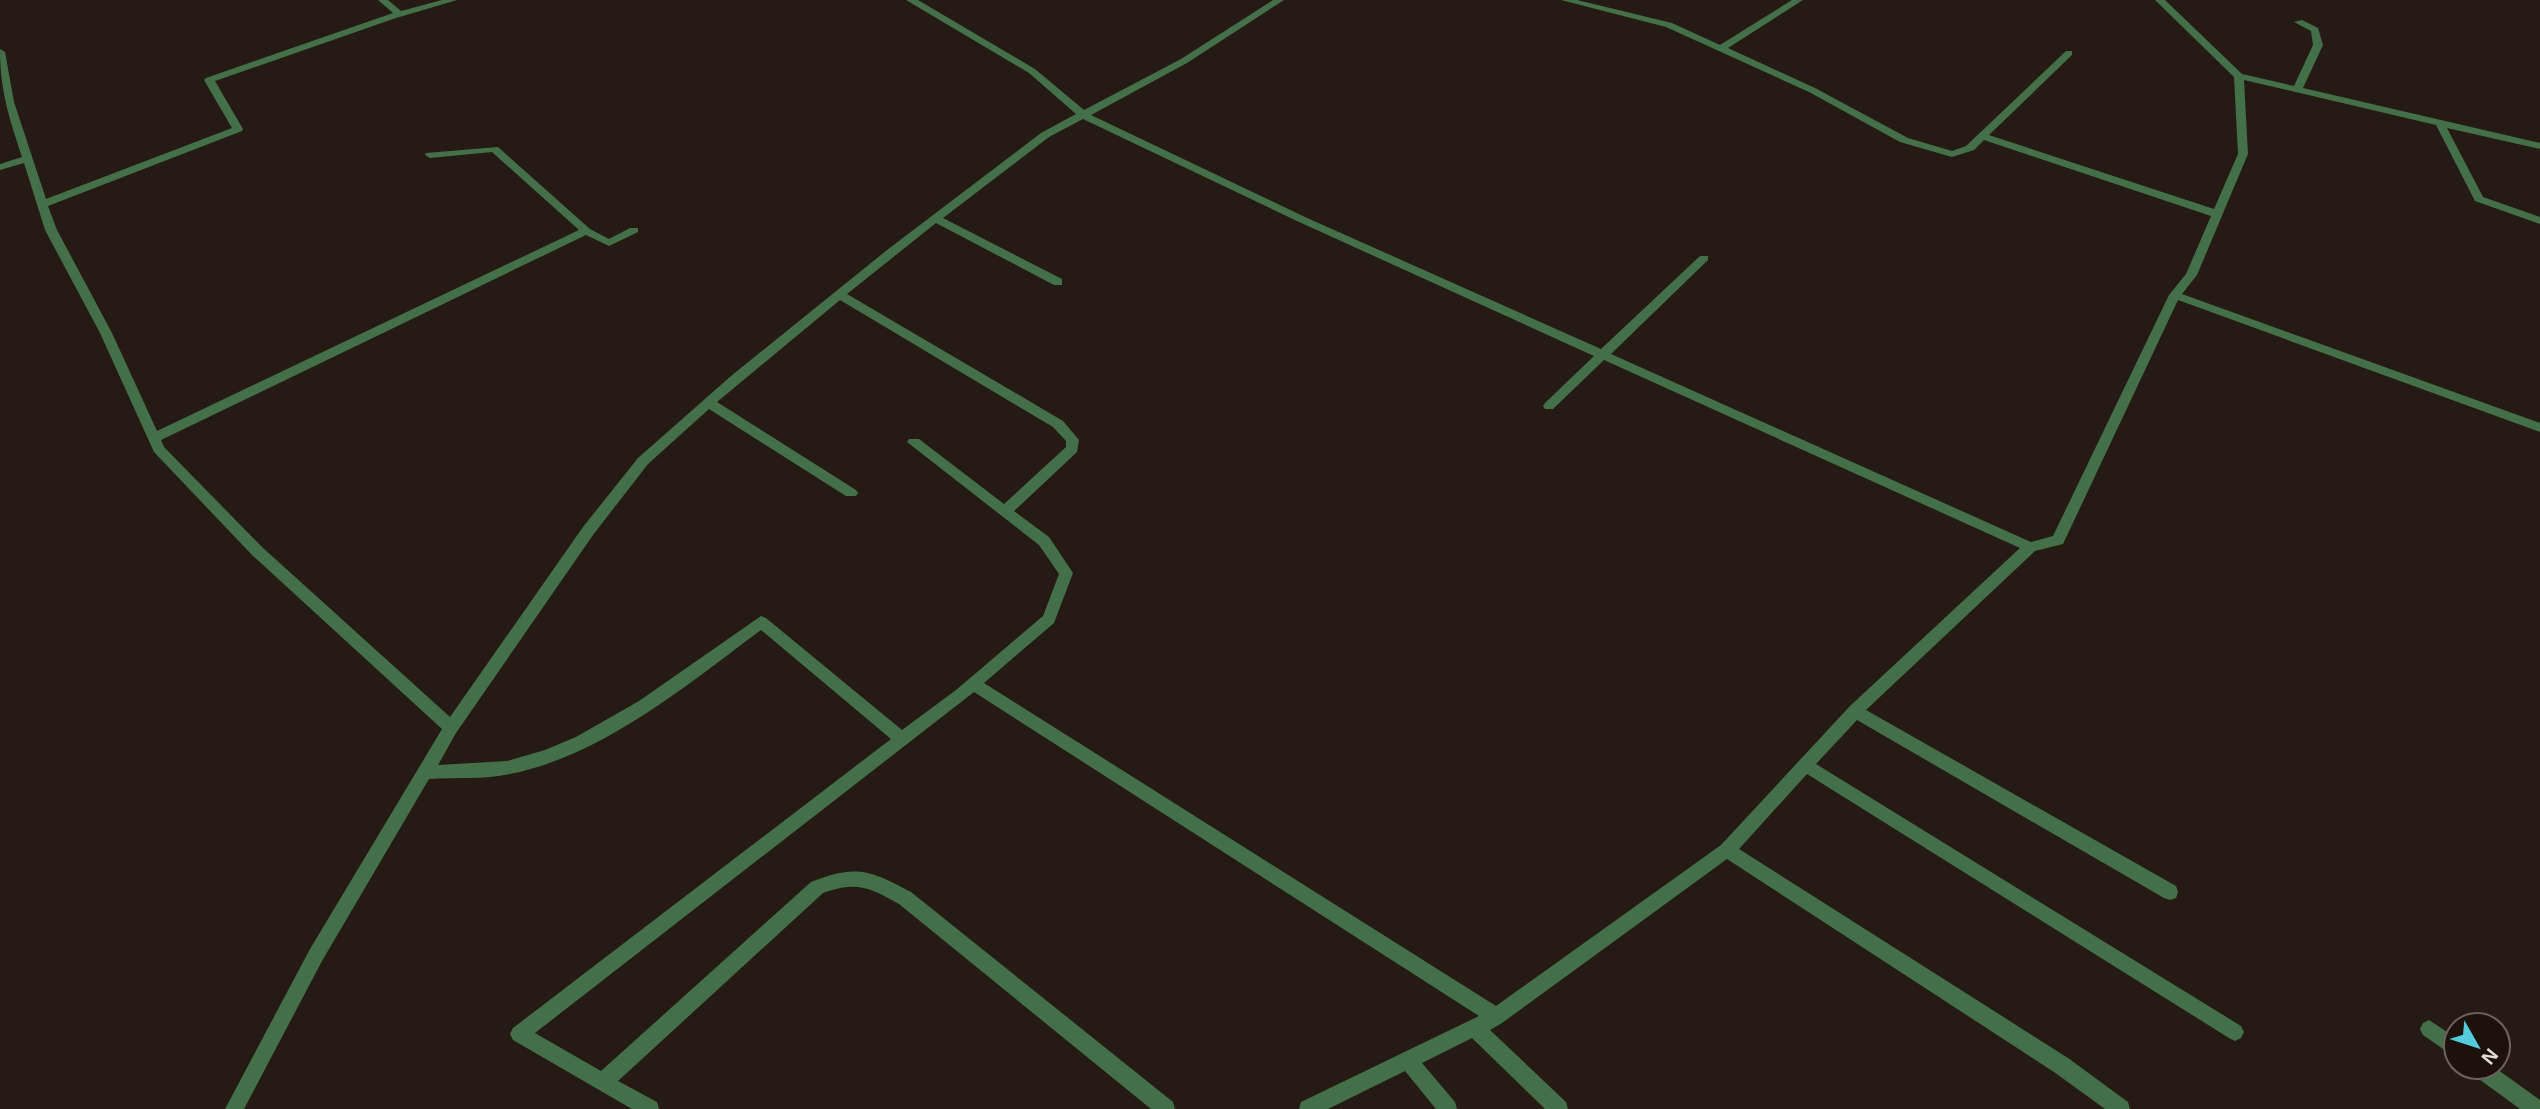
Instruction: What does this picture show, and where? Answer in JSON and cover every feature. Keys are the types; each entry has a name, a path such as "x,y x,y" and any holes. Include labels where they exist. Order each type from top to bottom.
{"street":[{"path":"383,0 400,15"},
{"path":"43,204 238,129 209,80 452,0"},
{"path":"911,0 1032,71 1083,115 1301,219 2030,547"},
{"path":"234,1109 316,955 451,728 588,531 643,461 708,402 839,294 1045,135 1184,61 1279,0"},
{"path":"1566,0 1669,25 1812,90 1904,140 1952,153 1970,148 2069,53"},
{"path":"1722,48 1798,0"},
{"path":"2160,0 2239,76 2540,146"},
{"path":"2297,89 2318,45 2315,30 2299,22"},
{"path":"0,52 9,102 51,230 106,333 159,449 257,551 451,728"},
{"path":"1308,1109 1496,1017 1727,850 1855,711 2030,547 2058,540 2175,295 2191,275 2243,154 2239,76"},
{"path":"2439,121 2479,200 2540,221"},
{"path":"1982,136 2217,214"},
{"path":"430,155 494,149 586,231 609,243 634,230"},
{"path":"0,167 28,158"},
{"path":"935,218 1058,282"},
{"path":"154,438 586,231"},
{"path":"1549,405 1704,258"},
{"path":"839,294 1058,424 1073,440 1072,449 1005,511"},
{"path":"2175,295 2540,428"},
{"path":"708,402 850,493"},
{"path":"650,1109 519,1034 902,740 1049,619 1066,573 1044,541 914,442"},
{"path":"426,772 515,767 568,748 662,695 761,622 902,740"},
{"path":"973,684 1496,1017"},
{"path":"1855,711 2170,892"},
{"path":"1805,765 2235,1032"},
{"path":"1727,850 2061,1065 2121,1109"},
{"path":"603,1082 817,887 844,877 871,880 905,898 1166,1109"},
{"path":"1475,1028 1559,1109"},
{"path":"2430,1030 2442,1039"},
{"path":"1407,1060 1448,1109"},
{"path":"2498,1081 2536,1109"}]}
